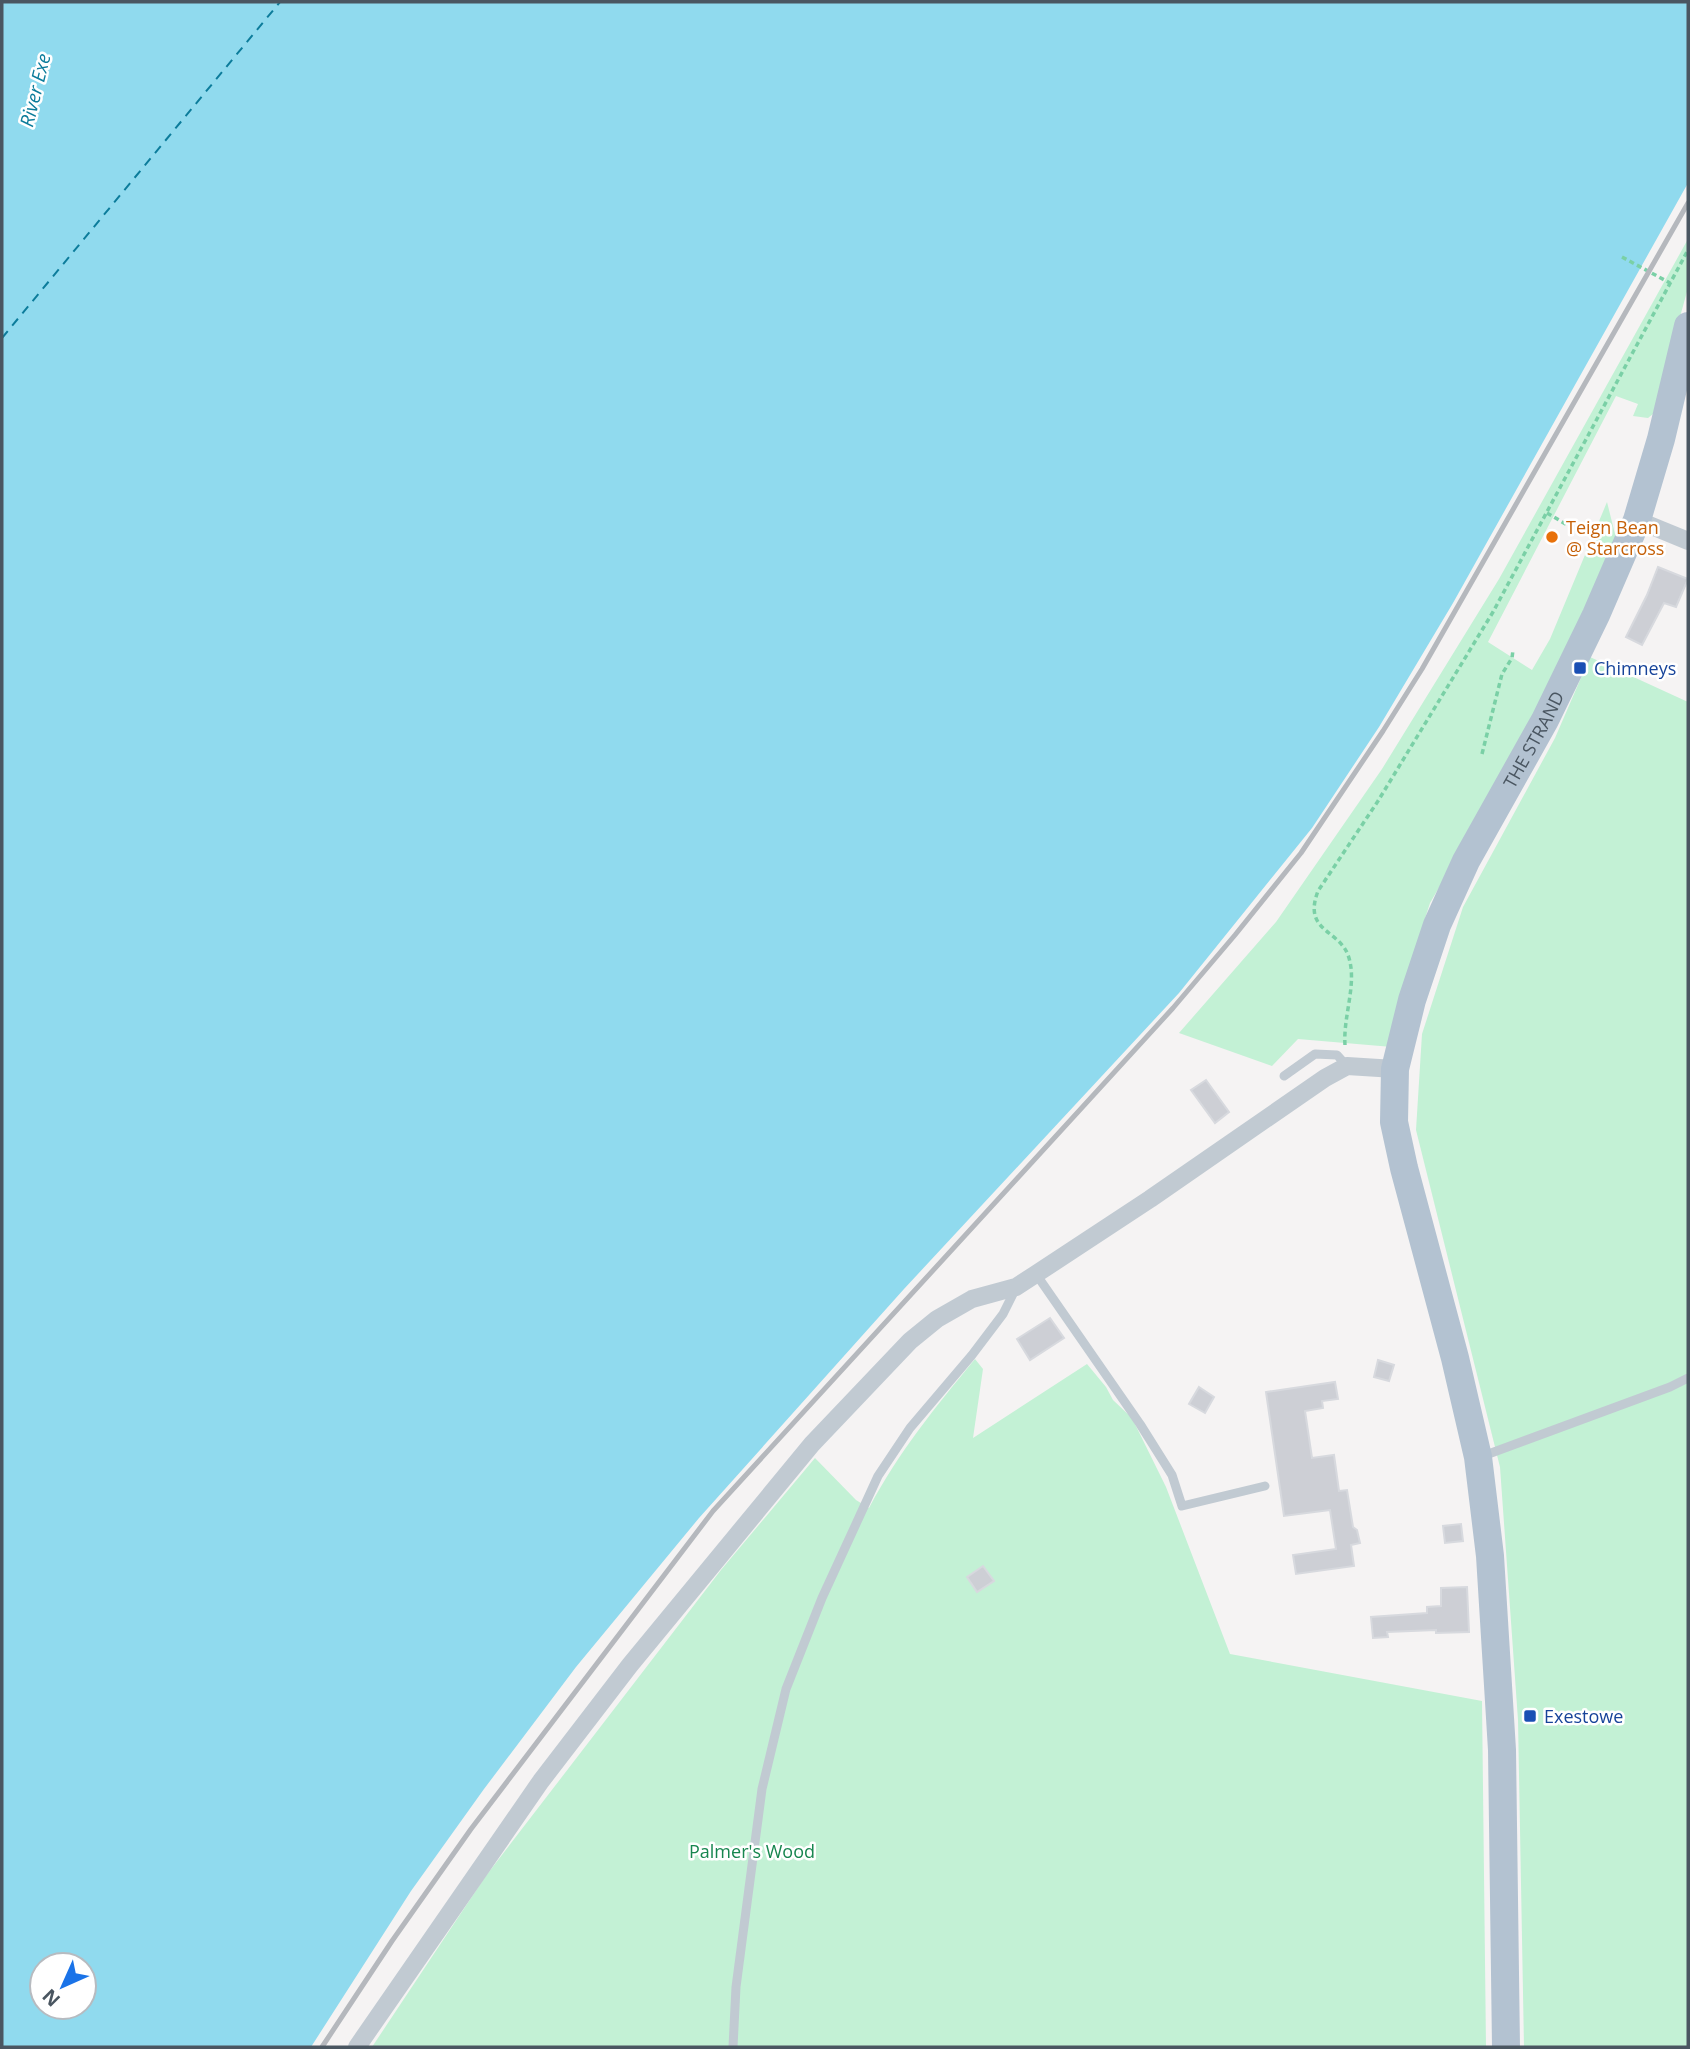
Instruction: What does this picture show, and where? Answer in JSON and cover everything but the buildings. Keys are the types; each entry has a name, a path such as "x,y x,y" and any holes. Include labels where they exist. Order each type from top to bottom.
{"main road":[{"name":"THE STRAND","path":"1506,2047 1502,1750 1490,1556 1478,1457 1394,1122 1395,1069 1412,1000 1437,925 1466,862 1545,720 1596,615 1637,520 1661,439 1688,326"}],"street":[{"path":"1637,520 1688,541"},
{"path":"357,2047 550,1771 630,1665 812,1444 924,1328 972,1299 1016,1287 1150,1199 1325,1078 1347,1066 1395,1069"}],"lane":[{"path":"1284,1076 1315,1054 1338,1055 1347,1066"},
{"path":"1036,1274 1140,1424 1172,1475 1182,1506 1265,1486"},
{"path":"733,2047 736,1987 762,1789 786,1689 822,1598 878,1476 910,1428 1003,1314 1016,1287"},
{"path":"1478,1457 1670,1388 1688,1378"}],"path":[{"path":"1347,1066 1345,1037 1351,972 1349,955 1320,926 1314,914 1314,901 1329,870 1378,801 1486,624 1688,250"},
{"path":"1622,257 1670,283"},
{"path":"1547,513 1569,526"},
{"path":"1482,754 1502,674 1512,658 1513,650"}],"green space":[{"path":"1688,239 1688,288 1653,414 1648,418 1633,416 1638,404 1616,396 1488,642 1532,670 1550,639 1607,502 1616,538 1541,712 1430,903 1399,999 1392,1047 1298,1039 1272,1066 1179,1033 1276,922 1382,769 1499,579"},
{"path":"1590,657 1688,702 1688,2047 1524,2047 1518,1720 1500,1467 1416,1130 1422,1034 1463,907 1555,738"},
{"name":"Palmer's Wood","path":"975,1359 983,1369 973,1438 1087,1364 1113,1400 1132,1418 1166,1487 1230,1654 1482,1701 1486,2047 372,2047 485,1877 721,1570 815,1458 856,1500 869,1508 905,1449"}],"water":[{"name":"River Exe","path":"2,2 1688,2 1688,183 1453,603 1379,727 1312,828 1179,993 904,1289 699,1518 576,1667 411,1891 311,2047 2,2047"}],"ferry route":[{"path":"2,338 280,2"}],"railway":[{"path":"322,2047 471,1829 713,1511 1173,1008 1301,853 1422,669 1688,203"}],"place":[{"name":"Teign Bean @ Starcross","path":"1552,537"},
{"name":"Chimneys","path":"1580,668"},
{"name":"Exestowe","path":"1530,1716"}]}
